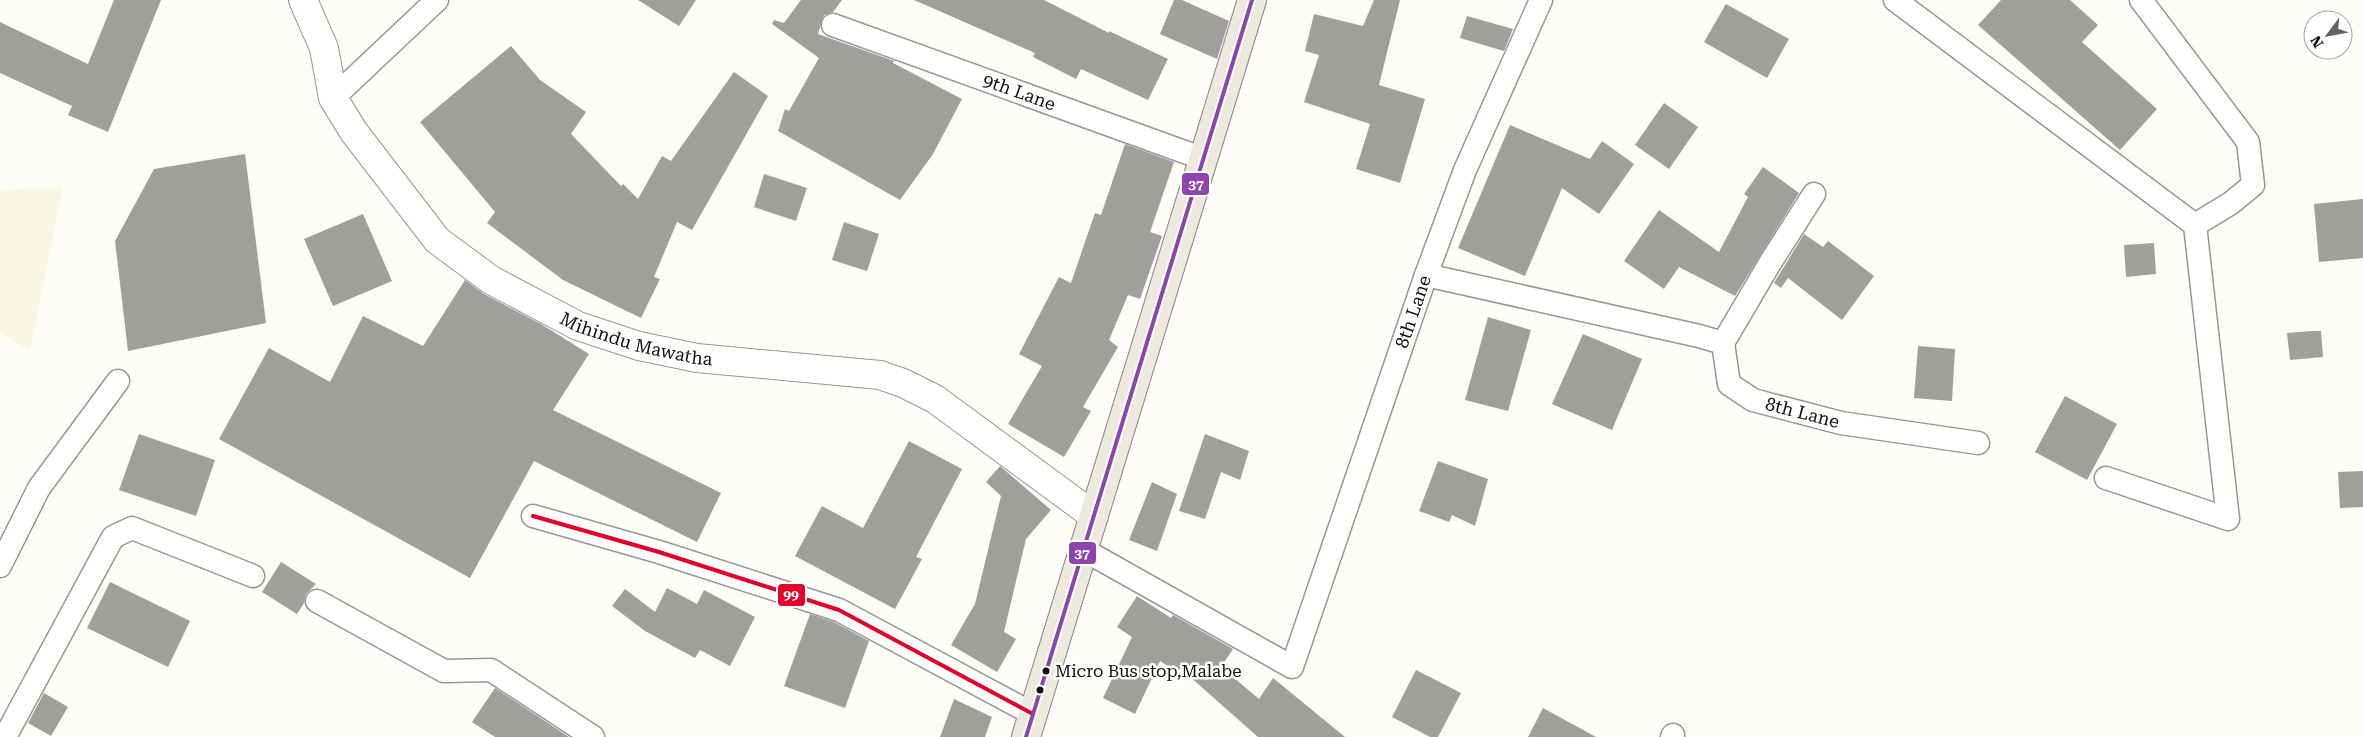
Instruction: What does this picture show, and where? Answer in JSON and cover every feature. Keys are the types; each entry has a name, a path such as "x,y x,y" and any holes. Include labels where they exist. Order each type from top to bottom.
{"main road":[{"path":"1029,726 1252,0"}],"street":[{"path":"333,98 438,0"},
{"path":"1426,275 1465,170 1541,0"},
{"path":"1895,0 2195,225 2228,519 2106,478"},
{"path":"2142,0 2248,142 2253,185 2231,203 2195,225"},
{"name":"Mihindu Mawatha","path":"310,3 324,48 333,98 354,132 437,240 491,280 578,326 639,346 697,358 880,375 903,383 935,399 1094,516"},
{"name":"9th Lane","path":"833,25 1204,159"},
{"path":"1723,343 1770,263 1814,194"},
{"name":"8th Lane","path":"1084,550 1292,667 1426,275 1723,343 1729,384 1753,400 1841,423 1978,443"},
{"path":"0,566 38,488 118,381"},
{"path":"533,516 659,552 839,610 1029,726"},
{"path":"5,737 113,537 132,528 253,576"},
{"path":"317,601 444,672 490,670 593,737"}],"shaded area":[{"path":"63,187 30,351 0,332 0,190"}],"building":[{"path":"114,0 161,0 108,132 68,115 72,106 0,73 0,22 88,64"},
{"path":"638,0 696,0 679,26"},
{"path":"801,0 842,0 833,12 824,15 818,34 894,61 893,63 962,99 933,154 900,200 778,131 785,109 789,111 819,58 772,24 774,20 784,23"},
{"path":"914,0 1044,0 1109,33 1109,31 1168,59 1148,100 1081,69 1076,79 1033,57 1035,53"},
{"path":"1174,0 1182,0 1229,21 1217,59 1160,34"},
{"path":"1374,0 1400,0 1379,85 1425,99 1400,183 1356,169 1370,124 1304,102 1319,55 1305,51 1314,14 1363,26"},
{"path":"2001,0 2070,0 2098,25 2082,42 2157,109 2120,150 1978,25"},
{"path":"1726,4 1789,39 1767,78 1704,42"},
{"path":"1467,16 1513,29 1504,51 1460,38"},
{"path":"511,46 540,80 586,112 571,134 621,186 623,184 638,199 662,156 671,161 734,72 768,96 692,230 677,222 654,277 660,279 641,318 563,280 487,223 495,212 420,122"},
{"path":"1664,103 1698,127 1669,169 1635,145"},
{"path":"1510,125 1590,159 1602,141 1634,164 1599,214 1562,188 1525,276 1458,248"},
{"path":"1125,144 1174,162 1150,232 1162,236 1140,299 1128,295 1109,340 1118,347 1083,407 1091,411 1064,457 1008,424 1042,366 1019,354 1059,277 1071,283 1095,213 1101,215"},
{"path":"245,154 266,323 128,351 115,241 154,169"},
{"path":"1763,167 1799,193 1735,296 1679,267 1664,289 1624,261 1659,210 1719,252 1748,197 1744,194"},
{"path":"764,174 807,188 796,221 754,207"},
{"path":"2363,199 2363,258 2319,262 2314,204"},
{"path":"363,214 392,281 333,306 304,239"},
{"path":"844,222 879,234 867,271 832,260"},
{"path":"1804,234 1823,247 1828,241 1874,276 1842,320 1788,278 1781,288 1774,283"},
{"path":"2154,243 2156,274 2126,277 2124,245"},
{"path":"465,280 484,294 541,324 589,354 553,410 721,493 697,542 534,461 470,578 219,439 269,348 330,382 363,316 423,346"},
{"path":"1488,317 1531,330 1508,411 1465,400"},
{"path":"2321,331 2323,357 2290,360 2287,333"},
{"path":"1583,334 1642,359 1612,430 1552,404"},
{"path":"1918,346 1955,349 1952,401 1914,398"},
{"path":"2065,396 2117,424 2087,480 2035,452"},
{"path":"139,434 215,460 196,516 119,490"},
{"path":"1205,434 1249,451 1240,480 1221,472 1205,519 1179,511"},
{"path":"909,441 962,469 916,557 922,559 895,609 795,556 822,506 863,528"},
{"path":"1438,461 1488,479 1475,526 1452,515 1449,522 1419,511"},
{"path":"1000,466 1051,510 1026,539 1004,632 1016,639 997,672 951,645 975,604 1001,496 986,482"},
{"path":"2363,471 2363,507 2340,508 2338,472"},
{"path":"1152,482 1177,494 1157,551 1129,540"},
{"path":"281,562 316,584 306,594 304,603 297,614 262,592"},
{"path":"110,582 190,621 168,667 87,628"},
{"path":"667,588 697,604 704,590 755,617 730,666 700,650 695,658 645,631 612,606 625,589 655,612"},
{"path":"1137,596 1171,618 1173,615 1233,649 1221,667 1259,699 1273,678 1345,737 1258,737 1180,668 1177,672 1160,661 1135,714 1103,698 1132,637 1117,627"},
{"path":"810,614 834,622 869,641 845,708 784,686"},
{"path":"1416,670 1461,693 1438,737 1430,737 1392,717"},
{"path":"495,688 569,737 495,737 472,722"},
{"path":"44,693 68,707 51,736 28,723"},
{"path":"954,699 992,717 985,737 940,737"},
{"path":"1543,708 1596,737 1528,737"}],"transit line":[{"name":"37","path":"1026,737 1252,0"},
{"name":"99","path":"533,516 659,552 839,610 1033,714"}],"place":[{"name":"Micro Bus stop,Malabe","path":"1046,671"}]}
